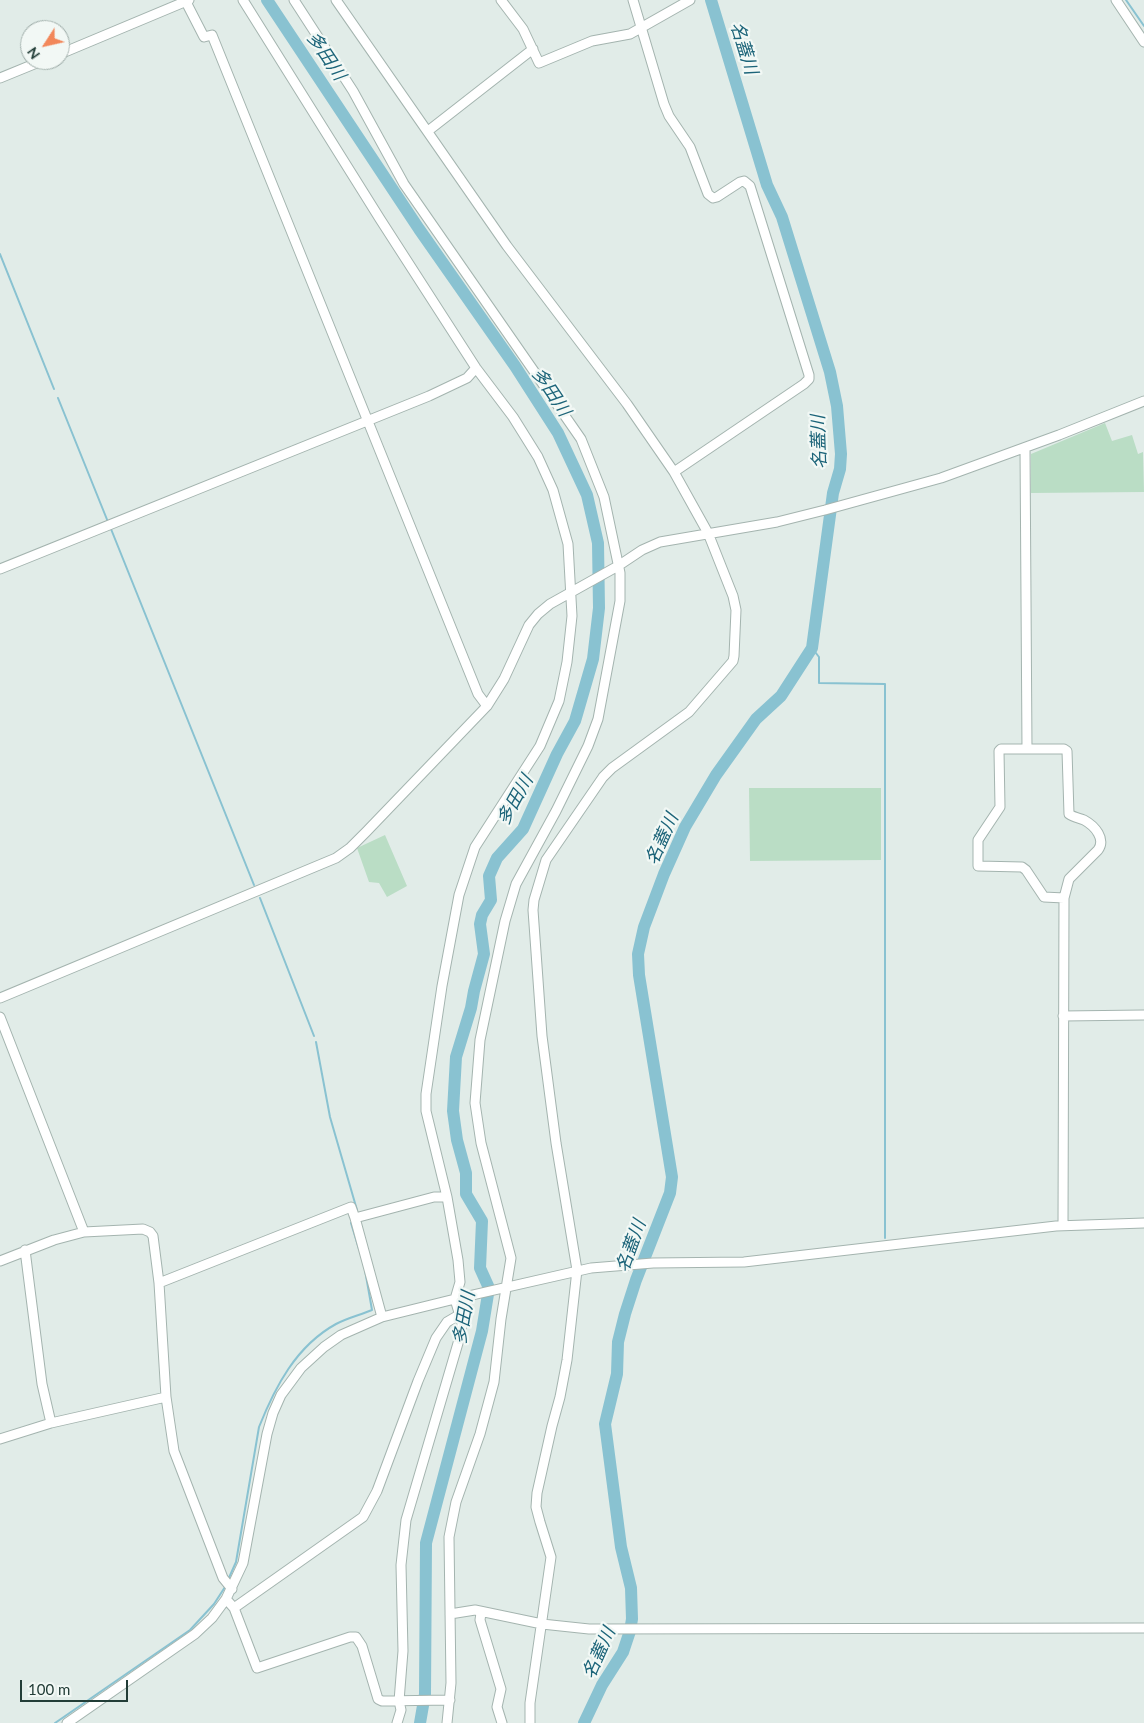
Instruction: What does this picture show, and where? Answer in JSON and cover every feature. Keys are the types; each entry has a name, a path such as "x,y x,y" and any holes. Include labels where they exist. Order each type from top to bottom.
{"street":[{"path":"243,0 476,368 513,417 538,457 553,490 568,544 572,616 567,662 559,701 540,746 476,846 459,895 442,986 426,1094 426,1111 447,1197 458,1260 460,1282 458,1298 459,1315 462,1323 461,1333 405,1529 401,1565 403,1651 401,1710 397,1723"},
{"path":"294,0 353,91 404,184 581,439 604,497 618,561 616,567"},
{"path":"336,0 507,246 627,404 674,472 708,533 735,601 733,661 689,712 612,768 603,777 546,860 534,900 533,910 542,1036 556,1143 577,1270 567,1360 537,1494 536,1507 551,1557 531,1695 530,1723"},
{"path":"500,0 519,24 539,63 592,41 630,34 690,0"},
{"path":"633,0 664,104 669,116 690,147 708,194 712,198 717,197 744,181 750,186 809,375 809,379 804,384 674,472"},
{"path":"1116,0 1144,42"},
{"path":"70,50 188,1 204,37 212,35 478,694 487,706"},
{"path":"428,131 533,49"},
{"path":"0,78 20,70"},
{"path":"0,569 429,396 467,378 476,368"},
{"path":"0,998 336,858 350,848 366,832 487,706 504,679 529,625 550,604 642,550 660,542 777,522 941,478 1144,401"},
{"path":"1024,448 1027,749"},
{"path":"447,1723 447,1700 451,1683 449,1553 452,1520 456,1502 480,1434 494,1382 503,1287 511,1258 481,1143 475,1103 480,1040 505,921 516,884 560,803 588,746 598,720 620,601 620,573 616,567"},
{"path":"1063,1225 1064,898 1069,879 1098,850 1102,841 1091,825 1068,814 1067,751 1003,749 999,751 1000,807 978,840 978,866 1022,868 1029,873 1044,898 1064,898"},
{"path":"1063,1016 1144,1015"},
{"path":"0,1017 84,1232"},
{"path":"354,1218 434,1197 447,1197"},
{"path":"159,1283 351,1206 382,1317"},
{"path":"67,1723 195,1634 212,1618 226,1599 229,1585 243,1563 273,1413 281,1395 301,1368 324,1346 341,1335 382,1317 577,1270 653,1263 744,1262 1063,1225 1144,1223"},
{"path":"0,1261 25,1250 84,1232 143,1229 150,1232 153,1236 159,1283 166,1397 174,1451 229,1585"},
{"path":"25,1250 42,1384 51,1424"},
{"path":"234,1608 363,1517 377,1491 436,1338 448,1322 459,1315"},
{"path":"0,1439 51,1424 166,1397"},
{"path":"226,1599 234,1608 257,1668 350,1637 356,1638 362,1646 378,1699 382,1702 447,1700"},
{"path":"450,1614 476,1610 481,1613 542,1624 589,1629 1144,1628"},
{"path":"481,1613 480,1620 501,1689 497,1707 502,1723"}],"green space":[{"path":"1105,423 1112,441 1132,435 1138,454 1143,452 1144,492 1031,493 1031,454"},
{"path":"749,788 881,788 881,860 750,861"},
{"path":"385,835 407,886 387,897 379,883 369,882 357,848"}],"waterway":[{"name":"多田川","path":"267,0 419,229 515,366 558,433 587,495 598,543 599,608 593,659 575,721 557,754 523,829 497,858 489,876 491,900 482,915 480,924 484,954 471,1008 456,1057 453,1111 457,1140 466,1173 466,1194 482,1221 480,1268 489,1288 482,1331 426,1543 425,1694 420,1723"},
{"name":"名蓋川","path":"584,1723 602,1685 623,1652 632,1619 631,1588 621,1547 605,1424 617,1374 618,1342 625,1314 636,1280 670,1193 672,1177 639,975 638,954 644,927 664,874 685,827 716,775 756,719 781,696 812,648 833,493 840,469 841,454 837,406 830,372 782,217 767,185 711,0"},
{"path":"1126,0 1144,26"},
{"path":"0,254 54,389"},
{"path":"58,398 108,522"},
{"path":"111,529 254,885"},
{"path":"812,648 819,657 819,683 885,684 885,1238"},
{"path":"260,898 314,1036"},
{"path":"316,1042 330,1117 357,1210"},
{"path":"351,1223 359,1249"},
{"path":"228,1580 236,1562 259,1427 265,1412 288,1369 309,1344 336,1324 372,1310 365,1270"},
{"path":"55,1723 190,1630 214,1604 225,1587"}]}
